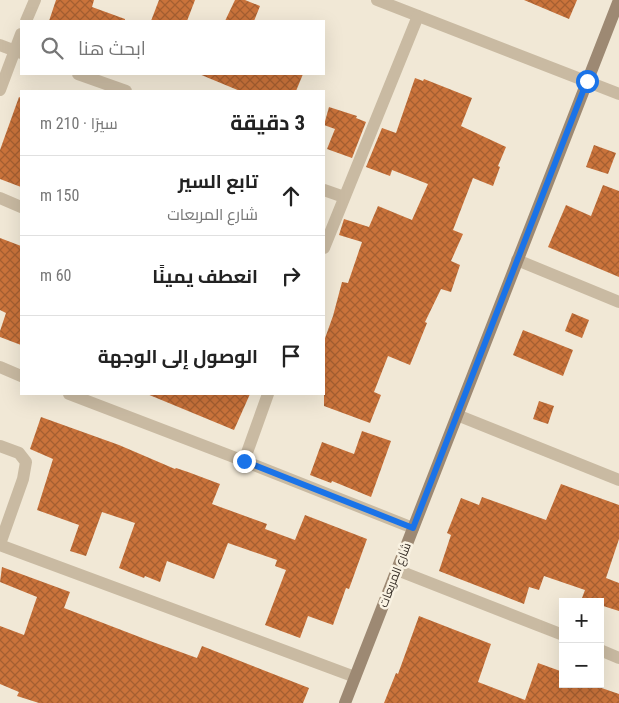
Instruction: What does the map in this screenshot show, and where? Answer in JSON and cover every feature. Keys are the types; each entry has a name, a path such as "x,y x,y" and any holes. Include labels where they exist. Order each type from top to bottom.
{"street":[{"path":"26,20 35,0"},
{"path":"377,0 619,94"},
{"name":"شارع المربعات","path":"345,703 619,0"},
{"path":"325,245 418,16"},
{"path":"0,44 18,51 0,90"},
{"path":"81,75 123,90"},
{"path":"325,190 344,197"},
{"path":"0,198 20,206"},
{"path":"517,260 619,302"},
{"path":"0,368 20,376"},
{"path":"72,395 413,528"},
{"path":"244,461 268,395"},
{"path":"457,415 619,480"},
{"path":"0,446 19,453 26,462 23,479 0,544 355,677"},
{"path":"398,570 559,633"},
{"path":"604,652 619,658"}],"building":[{"path":"56,0 94,0 92,7 125,19 125,20 49,20"},
{"path":"159,0 195,0 187,20 151,20"},
{"path":"235,0 245,0 260,6 254,20 225,20"},
{"path":"524,0 577,0 569,19"},
{"path":"201,75 303,75 296,90 238,90"},
{"path":"415,78 423,81 424,79 472,98 461,126 506,147 498,166 500,167 493,186 473,178 453,230 463,234 451,261 460,265 451,292 441,289 425,322 427,323 410,365 388,356 374,392 381,395 370,423 324,406 325,338 342,282 348,283 362,242 339,235 344,219 369,227 378,206 412,220 428,184 392,170 390,176 366,167 382,128 396,133"},
{"path":"19,97 20,187 0,179 0,150"},
{"path":"329,107 357,116 356,118 366,122 352,158 327,149 335,129 325,125"},
{"path":"594,145 616,153 608,174 586,167"},
{"path":"603,185 619,191 619,277 548,247 566,205 591,216"},
{"path":"0,238 20,246 20,345 0,337 6,313 0,310"},
{"path":"572,313 589,320 582,338 565,331"},
{"path":"523,330 573,350 563,376 513,355"},
{"path":"149,395 250,395 234,430"},
{"path":"539,401 554,406 548,424 533,419"},
{"path":"41,417 119,445 175,469 220,484 212,504 267,524 265,529 295,540 305,515 367,539 349,589 346,588 333,625 308,616 300,638 265,625 286,570 275,566 277,560 228,543 214,579 167,561 160,582 119,568 135,523 102,512 86,556 70,551 79,525 37,510 53,459 30,449"},
{"path":"362,431 391,441 371,497 332,481 331,483 310,475 322,442 354,454"},
{"path":"561,484 619,505 619,539 606,578 619,583 619,611 604,606 604,598 582,598 585,590 544,576 539,590 529,587 524,604 439,571 451,535 447,533 461,498 479,505 482,497 546,520"},
{"path":"2,567 70,592 64,608 197,658 202,646 309,688 303,703 39,703 17,696 19,692 0,684 0,626 24,635 37,597 0,582"},
{"path":"419,616 491,644 478,682 525,700 538,663 559,671 559,688 602,688 619,694 619,703 384,703 396,673 398,674"}],"route":[{"path":"244,461 413,528 587,81"}]}
